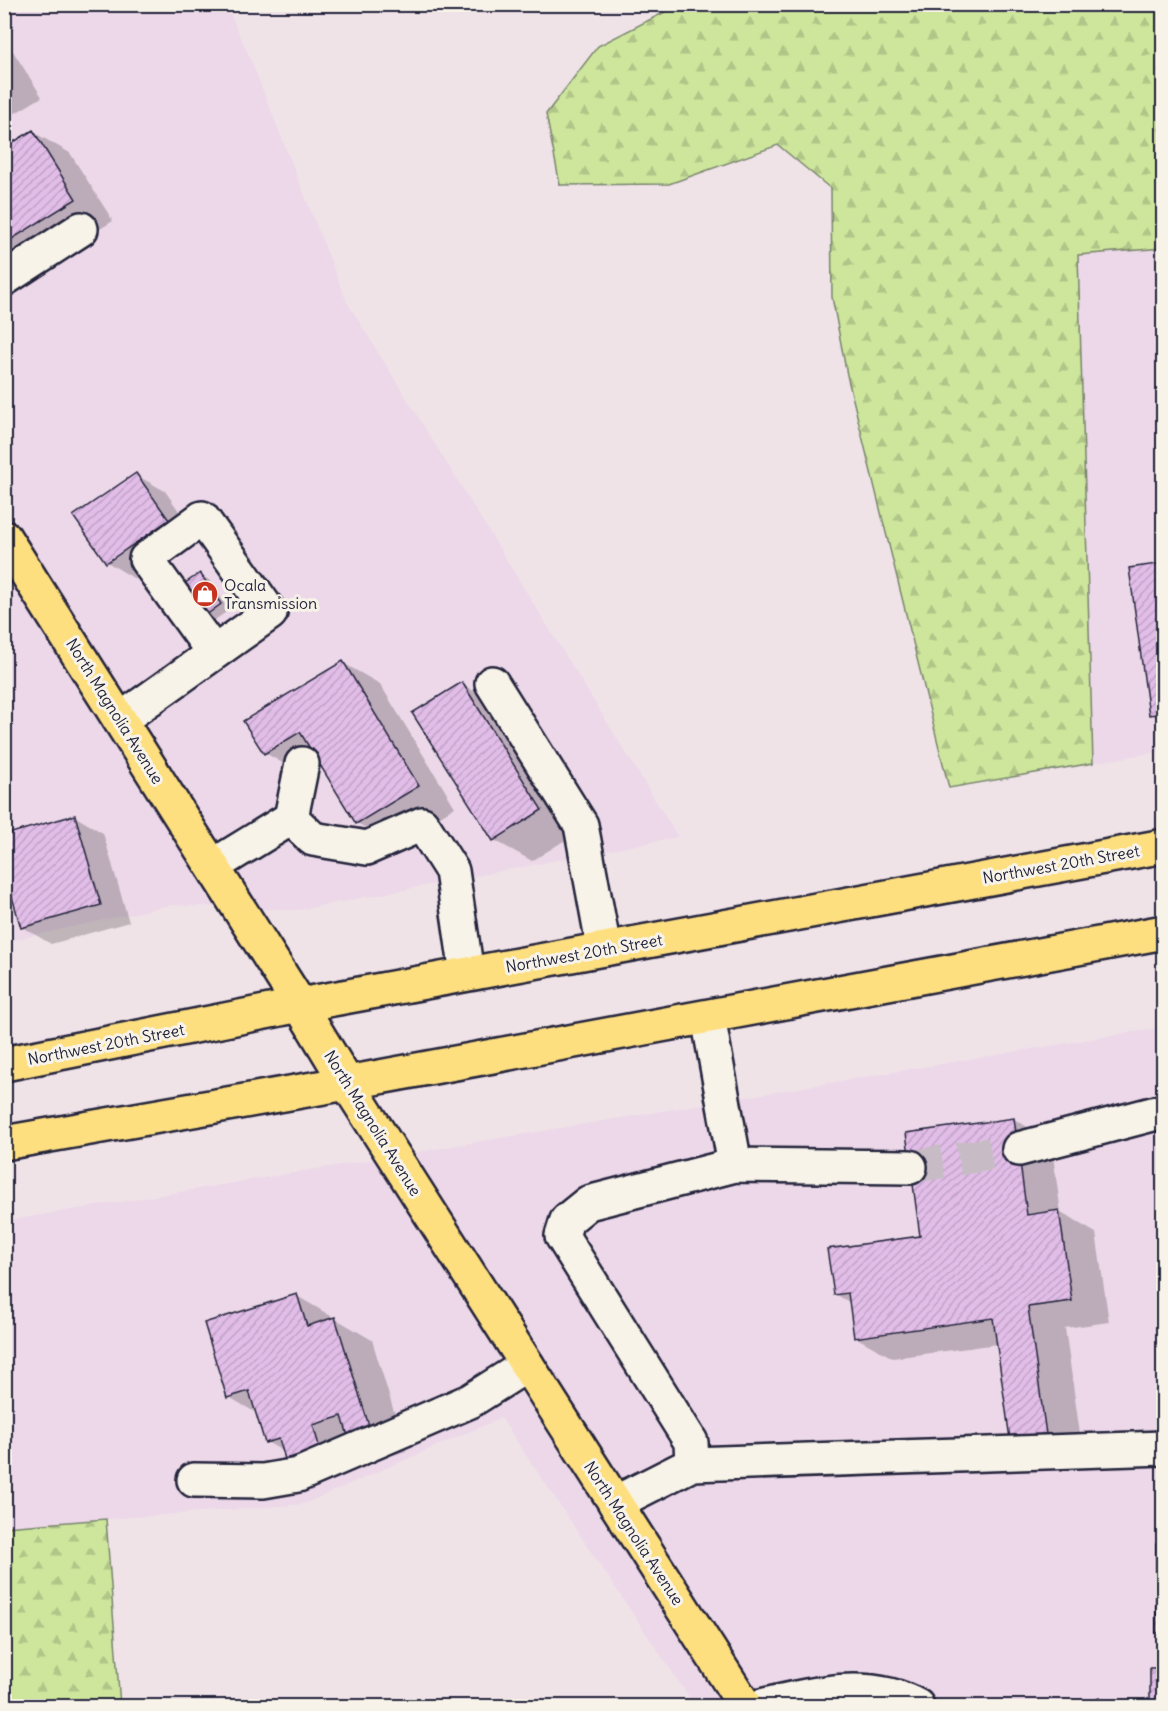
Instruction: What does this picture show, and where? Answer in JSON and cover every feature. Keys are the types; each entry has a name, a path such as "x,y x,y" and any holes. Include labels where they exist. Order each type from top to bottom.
{"main road":[{"name":"North Magnolia Avenue","path":"4,537 213,866 347,1083 745,1707"},
{"name":"Northwest 20th Street","path":"4,1064 300,1005 1164,846"},
{"path":"4,1143 347,1083 1163,932"}],"lane":[{"path":"4,279 81,229"},
{"path":"120,720 214,653"},
{"path":"492,683 580,825 604,949"},
{"path":"213,866 291,818 302,764"},
{"path":"291,818 312,839 367,848 422,824 452,871 467,974"},
{"path":"1163,932 1164,937"},
{"path":"708,1017 735,1165"},
{"path":"1019,1149 1164,1111"},
{"path":"692,1464 691,1443 562,1236 567,1220 588,1203 735,1165 910,1167"},
{"path":"194,1480 263,1481 298,1475 470,1401 527,1365"},
{"path":"615,1503 692,1464 1164,1448"},
{"path":"761,1707 823,1692 869,1692 906,1700 917,1707"}],"shaded area":[{"path":"5,5 226,5 250,58 347,302 678,837 299,910 259,909 5,504"},
{"path":"1163,248 1163,751 1093,763 1078,254"},
{"path":"4,568 218,907 171,905 5,942"},
{"path":"1163,1027 1163,1706 765,1706 411,1153"},
{"path":"376,1159 726,1706 695,1706 501,1418 304,1504 5,1527 5,1221"}],"green space":[{"path":"669,5 1163,5 1163,248 1078,255 1093,763 949,788 847,375 832,297 831,189 778,145 669,184 560,185 546,114 598,46 665,12"},
{"path":"106,1519 120,1706 5,1706 5,1527"}],"building":[{"path":"33,130 76,199 4,244 4,148"},
{"path":"136,473 169,520 106,563 73,516"},
{"path":"1164,563 1164,713 1149,715 1129,568"},
{"path":"200,573 221,604 202,618 181,586"},
{"path":"343,661 419,786 356,824 300,732 264,754 243,721"},
{"path":"462,682 542,810 493,841 412,713"},
{"path":"75,815 101,905 21,928 4,869 4,835"},
{"path":"1014,1118 1027,1215 1059,1210 1072,1301 1028,1307 1046,1434 1010,1439 993,1318 854,1338 848,1293 834,1295 827,1249 920,1236 906,1133"},
{"path":"297,1294 307,1326 335,1317 370,1429 348,1436 342,1416 313,1425 320,1449 285,1459 279,1439 265,1443 249,1391 227,1398 204,1323"},
{"path":"1156,1544 1164,1544 1164,1633 1156,1633"},
{"path":"1150,1668 1164,1668 1164,1706 1150,1706"},
{"path":"1099,1698 1103,1706 1083,1706"}],"tunnel":[{"path":"910,1167 1019,1149"}],"place":[{"name":"Ocala Transmission","path":"205,594"}]}
